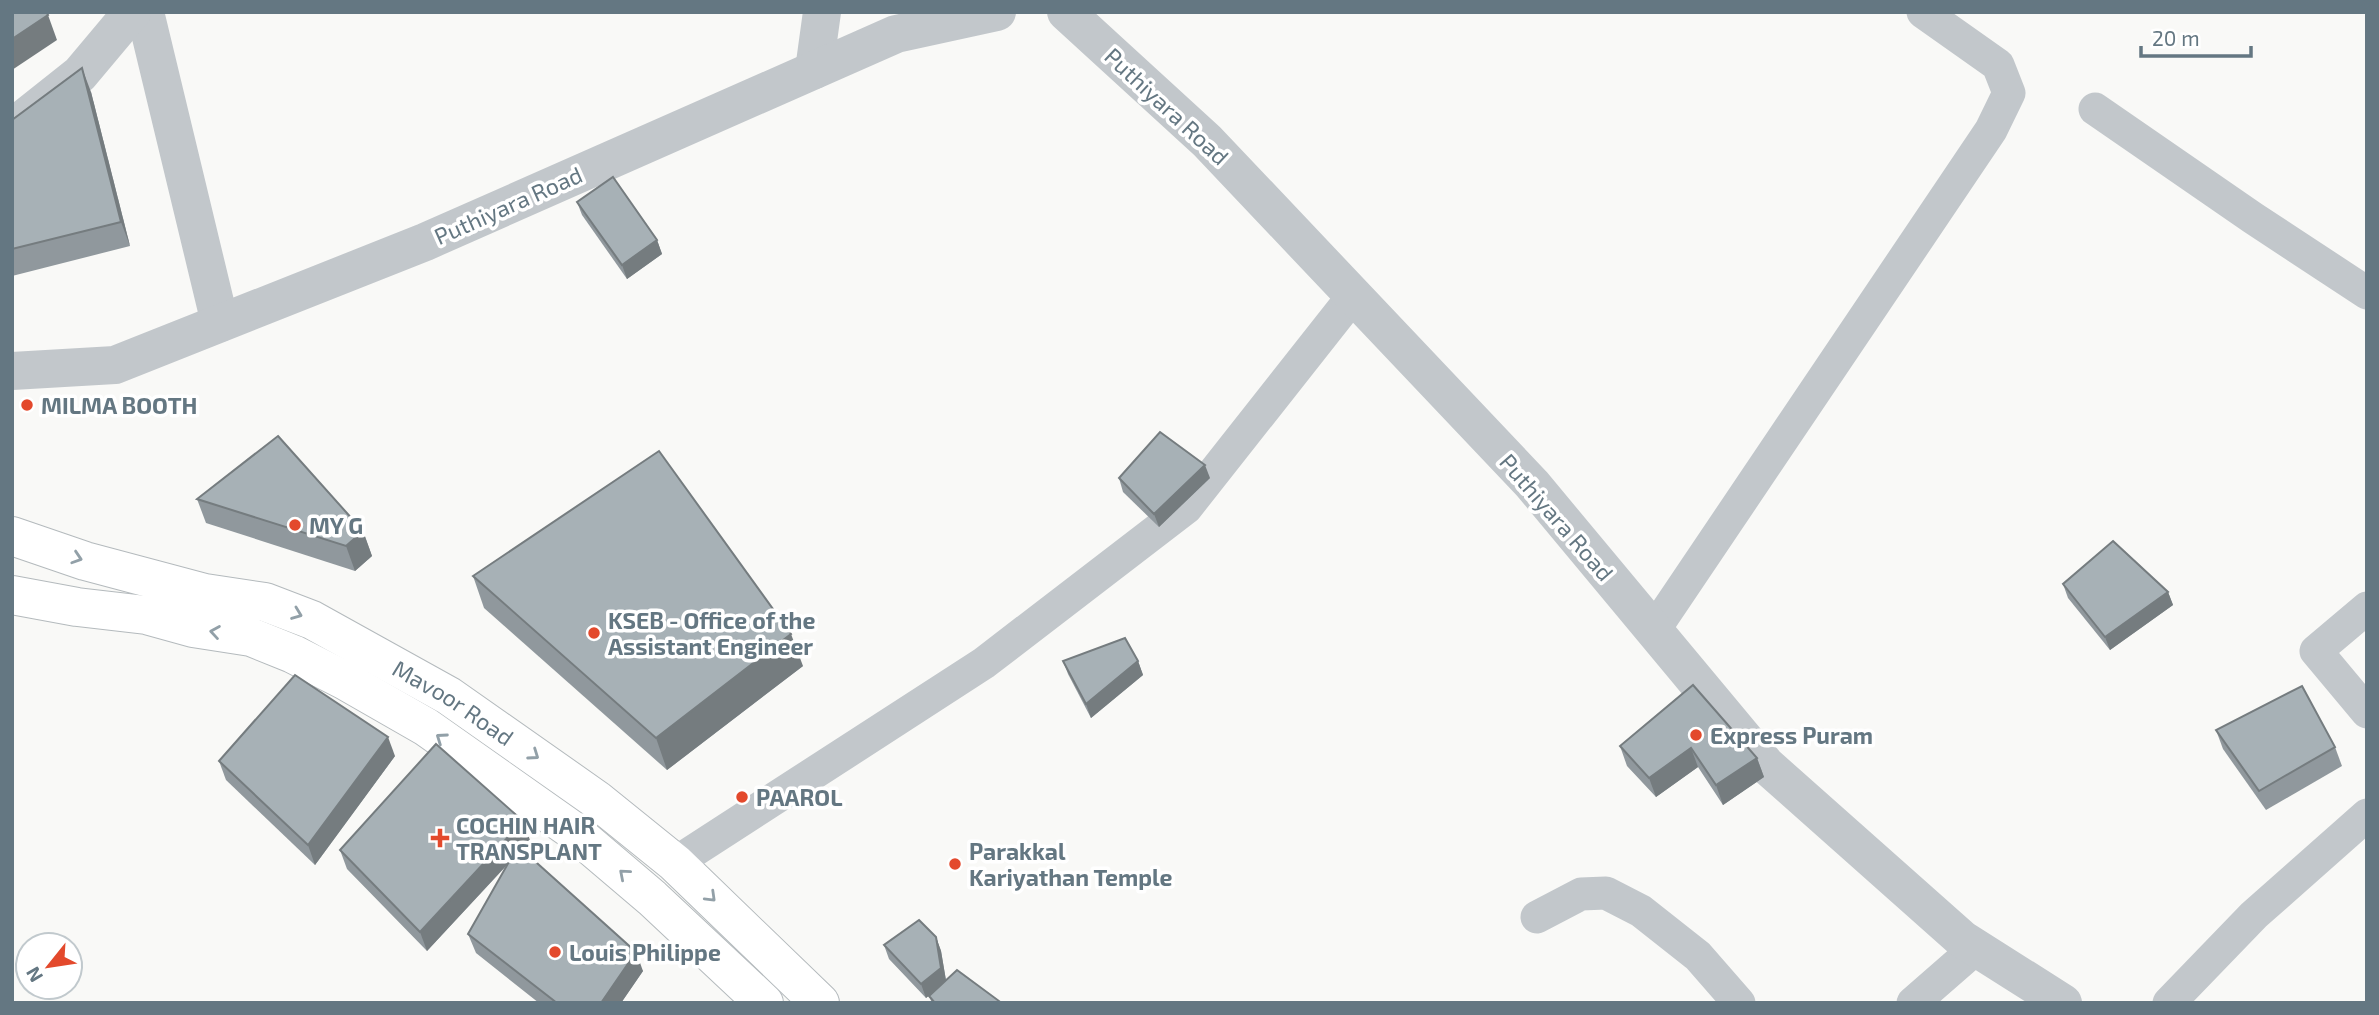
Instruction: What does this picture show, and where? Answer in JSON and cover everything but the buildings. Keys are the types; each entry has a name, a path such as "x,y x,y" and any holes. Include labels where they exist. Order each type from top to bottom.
{"main road":[{"name":"Mavoor Road","path":"12,536 85,561 205,593 265,602 312,620 449,696 597,800 675,863 820,1003"},
{"name":"Mavoor Road","path":"12,595 77,607 146,615 193,628 251,637 293,654 344,680 426,727 572,830 652,898 764,1003"}],"street":[{"path":"12,128 80,74 132,12"},
{"path":"145,12 220,323"},
{"path":"814,70 822,12"},
{"name":"Puthiyara Road","path":"12,371 115,365 425,242 896,34 997,12"},
{"name":"Puthiyara Road","path":"1066,12 1207,141 1532,484 1766,765 1962,939 2063,1003"},
{"path":"1654,630 1991,130 2009,93 1998,65 1923,12"},
{"path":"2095,109 2367,293"},
{"path":"675,863 984,663 1186,508 1354,295"},
{"path":"2367,608 2316,651 2367,712"},
{"path":"2169,1003 2254,915 2367,815"},
{"path":"1537,917 1581,894 1606,893 1641,911 1698,956 1739,1003"},
{"path":"1913,1003 1976,948"}],"place":[{"name":"MILMA BOOTH","path":"27,405"},
{"name":"MY G","path":"295,525"},
{"name":"KSEB - Office of the Assistant Engineer","path":"594,633"},
{"name":"Express Puram","path":"1696,735"},
{"name":"PAAROL","path":"742,797"},
{"name":"COCHIN HAIR TRANSPLANT","path":"440,838"},
{"name":"Parakkal Kariyathan Temple","path":"955,864"},
{"name":"Louis Philippe","path":"555,952"}]}
